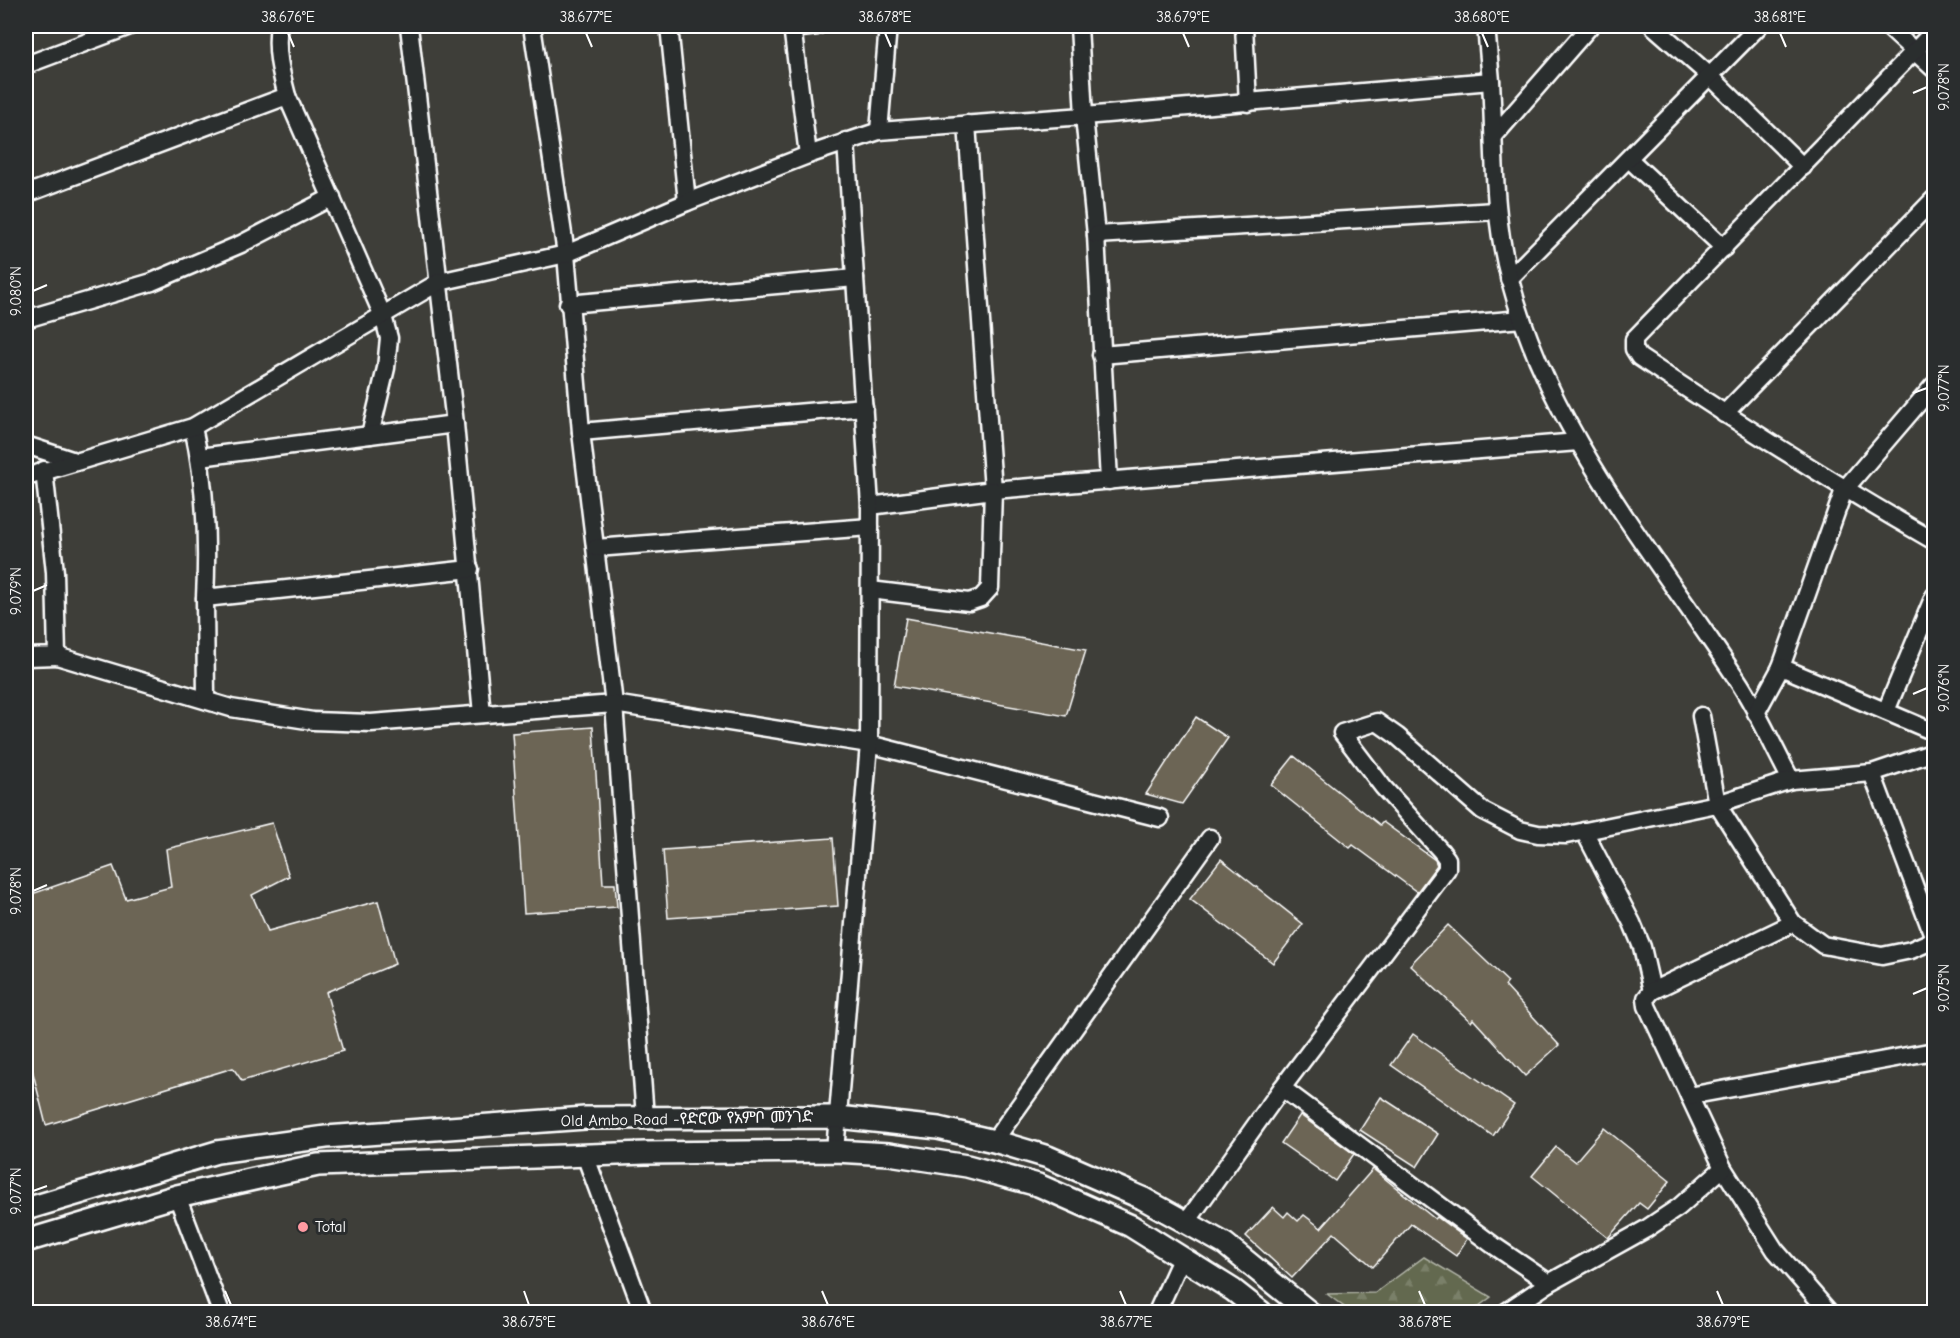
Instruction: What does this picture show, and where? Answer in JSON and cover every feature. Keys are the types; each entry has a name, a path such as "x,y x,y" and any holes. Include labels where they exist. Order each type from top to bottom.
{"main road":[{"name":"Old Ambo Road -የድሮው የአምቦ መንገድ","path":"26,1209 217,1152 254,1146 338,1137 585,1118 838,1117 938,1128 994,1141 1059,1162 1142,1198 1225,1244 1309,1312"},
{"name":"Old Ambo Road -የድሮው የአምቦ መንገድ","path":"26,1241 177,1196 318,1165 585,1155 835,1151 926,1158 967,1166 1038,1185 1131,1226 1233,1290 1261,1312"}],"street":[{"path":"26,65 130,26"},
{"path":"279,26 277,38 279,66 287,96 383,315 389,338 386,368 370,435"},
{"path":"408,26 455,424 482,714"},
{"path":"532,26 566,254 568,304 581,432 614,704 645,1117"},
{"path":"669,26 687,202"},
{"path":"808,155 793,27 817,26"},
{"path":"879,131 888,26"},
{"path":"1079,26 1084,117 1096,235 1109,481"},
{"path":"1244,26 1248,103"},
{"path":"1486,26 1495,135 1496,211 1509,279 1544,379 1603,485 1741,686 1791,780"},
{"path":"1495,135 1590,26"},
{"path":"1653,26 1710,76 1803,167"},
{"path":"1509,279 1760,26"},
{"path":"1887,26 1935,69"},
{"path":"1935,31 1634,339 1634,349 1639,357 1844,490 1935,541"},
{"path":"26,477 193,427 439,282 566,254 687,202 808,155 879,131 1084,117 1491,81"},
{"path":"26,194 287,96"},
{"path":"870,590 969,602 981,598 990,588 993,490 967,124"},
{"path":"835,1151 869,744 870,506 846,141"},
{"path":"1629,159 1724,248"},
{"path":"26,319 152,282 241,244 333,197"},
{"path":"1724,414 1935,199"},
{"path":"1096,235 1496,211"},
{"path":"568,304 855,278"},
{"path":"1101,355 1522,319"},
{"path":"1756,713 1781,667 1844,490 1935,385"},
{"path":"581,432 864,407"},
{"path":"200,457 455,424"},
{"path":"193,427 205,494 206,699"},
{"path":"870,506 993,490 1578,442"},
{"path":"26,445 75,462"},
{"path":"44,470 55,572 57,656"},
{"path":"596,548 870,527"},
{"path":"205,598 470,569"},
{"path":"1886,711 1935,596"},
{"path":"26,657 57,656 231,708 313,721 371,723 614,704 869,744 1160,818"},
{"path":"1781,667 1935,732"},
{"path":"1701,716 1717,804 1793,923 1822,945 1882,956 1911,951 1935,939 1872,773"},
{"path":"1186,1223 1282,1088 1447,869 1447,859 1441,851 1383,787 1342,733 1377,722 1496,819 1538,834 1566,835 1717,804 1791,780 1872,773 1935,752"},
{"path":"1584,831 1635,931 1652,990"},
{"path":"994,1141 1210,838"},
{"path":"1793,923 1652,990 1646,998 1647,1006 1723,1168 1775,1250 1829,1312"},
{"path":"1689,1096 1935,1051"},
{"path":"1282,1088 1493,1245 1549,1283"},
{"path":"585,1155 643,1312"},
{"path":"1509,1312 1549,1283 1646,1229 1679,1207 1723,1168"},
{"path":"177,1196 221,1312"},
{"path":"1157,1312 1182,1257"}],"green space":[{"path":"1424,1257 1491,1297 1471,1312 1351,1312 1327,1294 1375,1293"}],"building":[{"path":"906,618 1086,650 1066,716 894,686"},
{"path":"1196,717 1228,738 1182,804 1146,794"},
{"path":"593,727 603,884 615,884 617,907 524,913 512,733"},
{"path":"1294,756 1380,825 1383,822 1435,860 1437,865 1417,892 1353,845 1350,848 1271,785"},
{"path":"272,823 289,876 252,895 268,931 378,901 395,964 326,992 343,1051 242,1081 233,1068 46,1125 29,1057 26,1057 26,896 113,866 126,899 171,887 166,849"},
{"path":"833,838 838,906 668,918 663,850"},
{"path":"1221,859 1303,924 1273,963 1190,899"},
{"path":"1448,925 1508,982 1505,986 1559,1045 1525,1076 1473,1019 1471,1022 1410,965"},
{"path":"1413,1034 1514,1105 1493,1136 1391,1065"},
{"path":"1381,1097 1438,1134 1417,1167 1360,1130"},
{"path":"1300,1115 1354,1154 1335,1181 1281,1143"},
{"path":"1604,1128 1670,1181 1647,1209 1639,1203 1608,1238 1532,1176 1556,1147 1575,1162"},
{"path":"1373,1169 1435,1219 1437,1217 1467,1239 1456,1256 1411,1224 1373,1267 1334,1233 1292,1278 1246,1236 1273,1207 1284,1217 1288,1212 1298,1221 1304,1215 1321,1228"}],"place":[{"name":"Total","path":"303,1227"}]}
